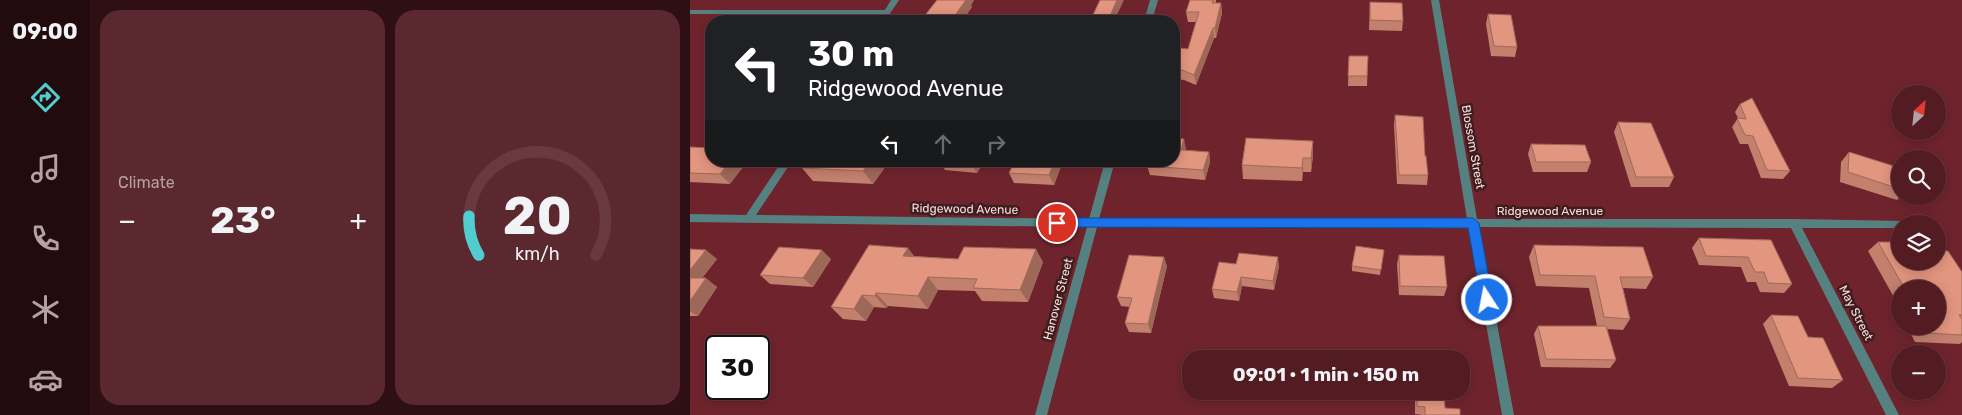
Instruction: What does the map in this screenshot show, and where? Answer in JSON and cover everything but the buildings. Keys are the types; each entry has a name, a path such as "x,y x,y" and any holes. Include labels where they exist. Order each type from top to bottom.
{"street":[{"path":"885,15 895,0"},
{"path":"1150,15 1154,0"},
{"name":"Blossom Street","path":"1435,0 1508,415"},
{"path":"690,12 887,12"},
{"path":"749,218 783,167"},
{"name":"Hanover Street","path":"1041,415 1108,167"},
{"name":"Ridgewood Avenue","path":"690,218 1094,223 1891,224"},
{"name":"May Street","path":"1794,223 1893,415"}],"route":[{"path":"1057,223 1473,223 1487,300"}]}
